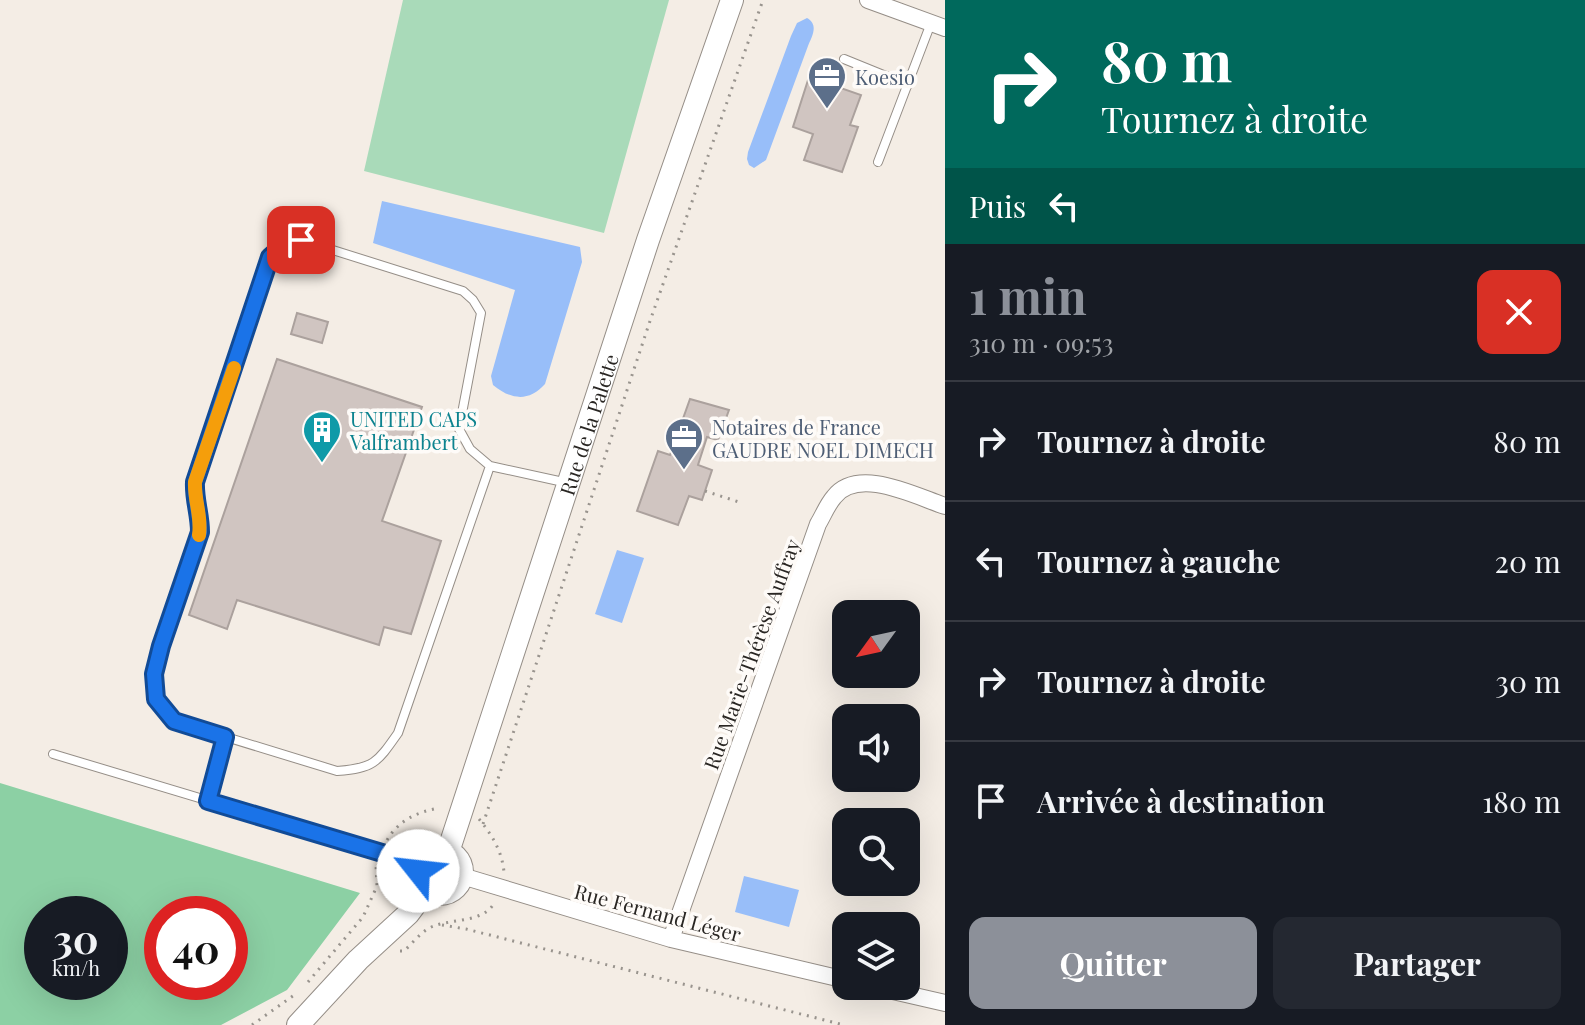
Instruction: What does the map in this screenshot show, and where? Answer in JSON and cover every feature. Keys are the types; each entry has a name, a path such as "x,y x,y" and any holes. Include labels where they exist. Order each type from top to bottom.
{"street":[{"name":"Rue de la Palette","path":"448,852 648,240 732,0"},
{"path":"868,0 938,25"},
{"name":"Rue Marie-Thérèse Auffray","path":"671,939 818,524 835,495 853,485 878,483 945,506"},
{"path":"435,851 448,852 459,861 462,876 459,884 448,893 426,890 418,878 419,864 435,851"},
{"name":"Rue Fernand Léger","path":"462,876 671,939 832,977"},
{"path":"298,1025 358,960 408,914 426,890"},
{"path":"920,997 945,1003"}],"lane":[{"path":"878,162 908,85 938,25"},
{"path":"844,59 908,85"},
{"path":"490,466 398,733 382,756 365,768 337,771 174,721 156,699 154,674 200,532 200,517 194,499 195,482 270,257 284,245 301,240 463,291 481,313 459,429 470,449 490,466 568,483"},
{"path":"208,801 225,737"},
{"path":"53,754 419,864"}],"path":[{"path":"483,824 650,321 763,0"},
{"path":"705,491 742,503"},
{"path":"252,1025 299,992 363,917 377,886 376,866 393,830 413,814 462,806"},
{"path":"438,925 466,929 844,1025"}],"green space":[{"path":"403,0 669,0 604,233 364,171"},
{"path":"0,783 360,893 287,990 221,1025 0,1025"}],"water":[{"path":"807,18 813,24 813,35 766,160 754,168 749,165 748,152 791,36 797,23"},
{"path":"382,201 580,247 582,262 545,384 539,390 520,397 506,394 493,385 491,376 515,290 373,243"},
{"path":"617,550 644,558 622,623 595,614"},
{"path":"744,876 799,890 789,927 735,912"}],"building":[{"name":"Koesio","path":"809,77 861,95 850,125 858,127 842,172 804,160 813,134 793,127"},
{"path":"297,313 328,322 322,343 291,334"},
{"name":"UNITED CAPS Valframbert","path":"277,359 422,407 382,521 441,541 411,634 384,627 379,645 237,600 227,629 189,615"},
{"path":"690,399 729,410 718,440 707,437 698,465 712,470 702,500 689,496 678,525 637,511 658,451 670,455"}],"slow traffic":[{"path":"199,535 195,482 234,368"}],"place":[{"name":"Koesio","path":"827,110"},
{"name":"UNITED CAPS Valframbert","path":"322,464"},
{"name":"Notaires de France GAUDRE NOEL DIMECH","path":"684,471"}],"route":[{"path":"301,240 284,245 270,257 195,482 194,499 200,517 200,532 161,646 154,674 156,699 174,721 225,737 208,801 419,864 418,871"}]}
